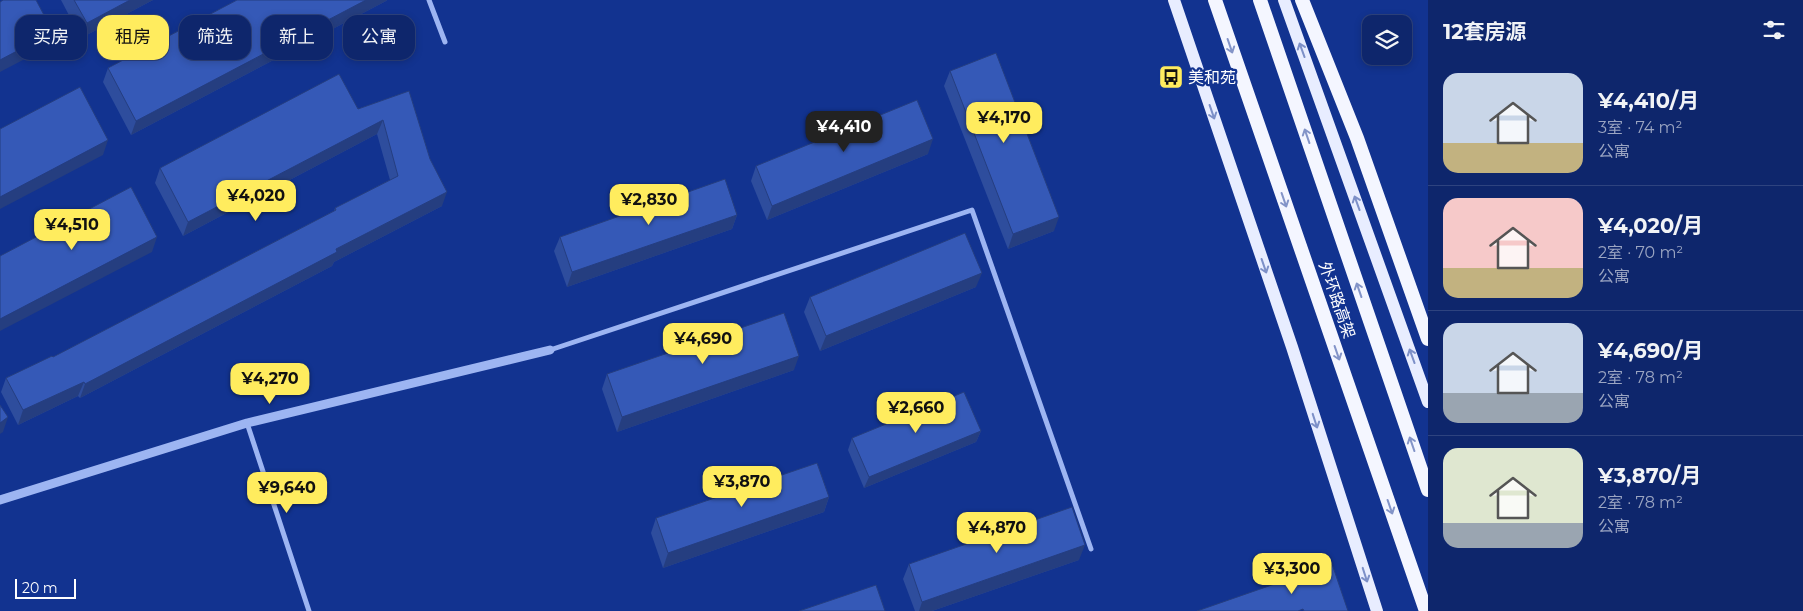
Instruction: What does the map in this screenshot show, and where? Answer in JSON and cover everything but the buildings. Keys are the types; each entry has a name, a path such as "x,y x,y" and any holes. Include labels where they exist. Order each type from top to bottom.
{"highway":[{"name":"外环路高架","path":"1214,0 1426,611"},
{"name":"外环路高架","path":"1260,0 1428,490"},
{"path":"1302,0 1357,138 1428,339"}],"main road":[{"path":"1174,0 1292,347 1377,611"},
{"path":"1284,0 1428,402"}],"street":[{"path":"429,0 445,42"},
{"path":"0,500 247,423 550,350 972,210 1091,549"},
{"path":"247,423 308,611"}],"place":[{"name":"美和苑","path":"1171,77"}]}
